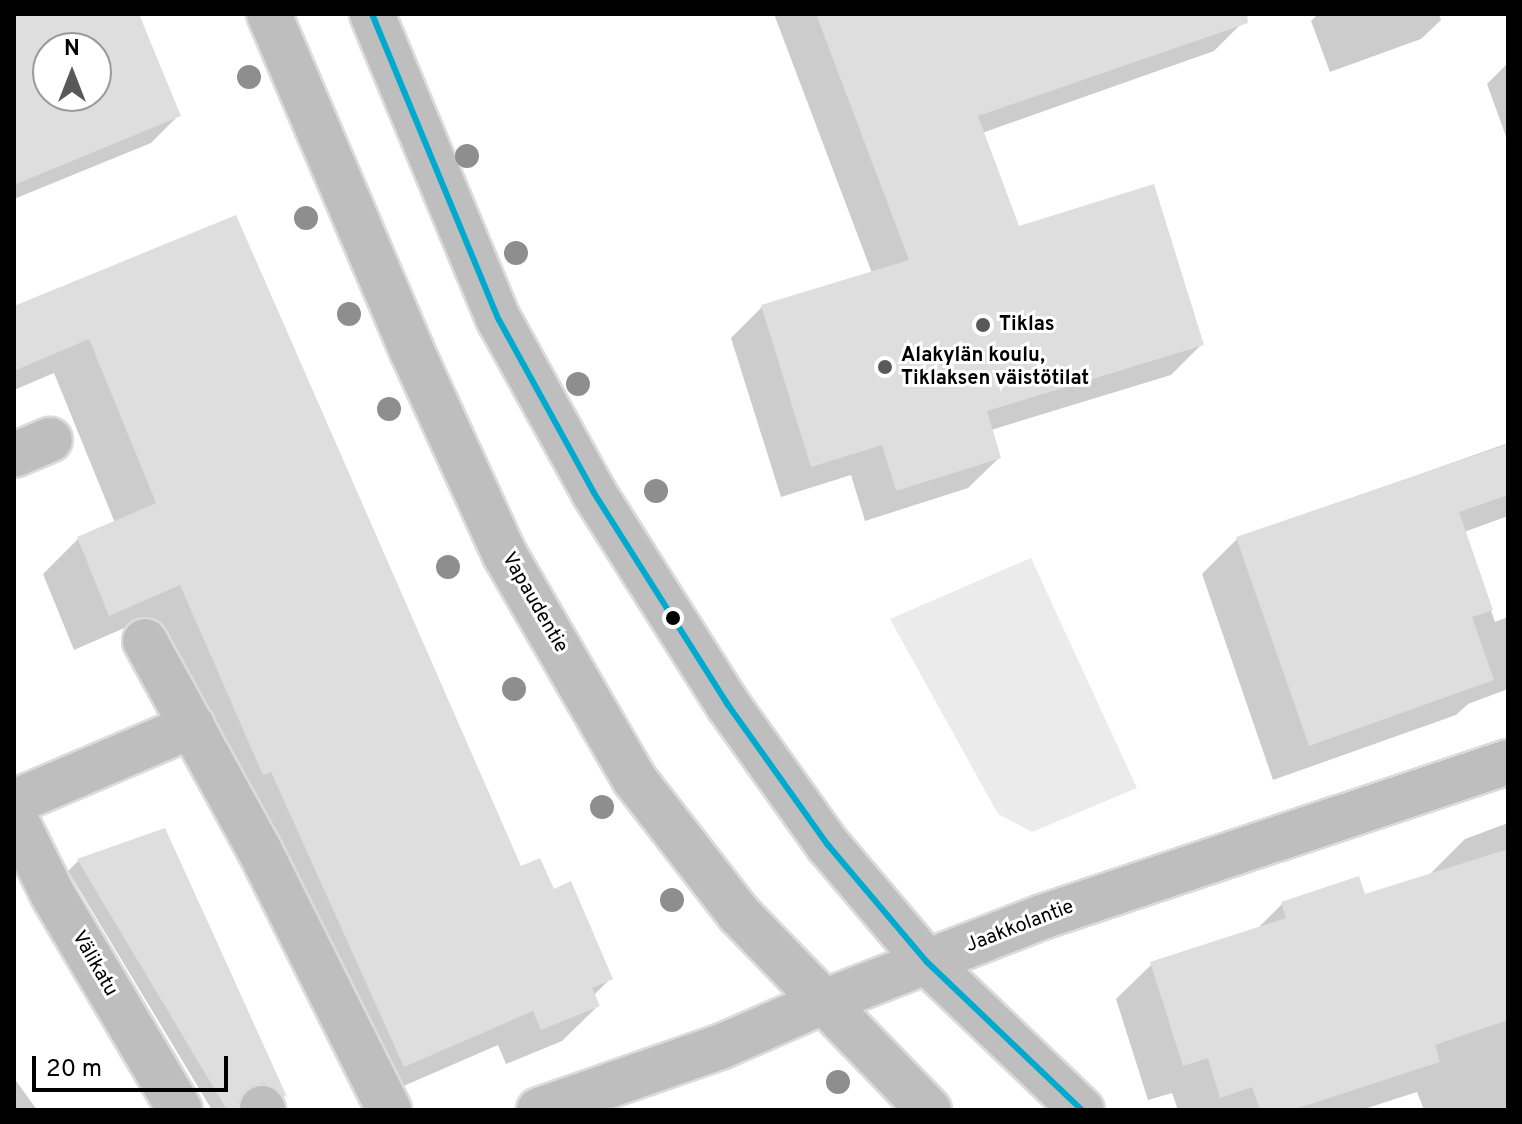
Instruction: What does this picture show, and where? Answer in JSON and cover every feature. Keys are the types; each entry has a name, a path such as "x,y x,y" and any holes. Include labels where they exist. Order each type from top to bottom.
{"main road":[{"name":"Vapaudentie","path":"269,14 411,349 505,555 635,780 739,914 929,1110"},
{"path":"372,14 499,320 594,493 746,731 828,845 927,962 1082,1110"},
{"path":"145,641 259,849 389,1110"},
{"path":"14,802 192,726"},
{"name":"Jaakkolantie","path":"539,1110 584,1103 823,1002 1042,917 1508,762"},
{"name":"Välikatu","path":"14,816 54,897 180,1110"}],"shaded area":[{"path":"1031,558 1137,788 1032,832 998,814 890,619"}],"building":[{"path":"14,14 139,14 181,116 14,185"},
{"name":"Tiklas","path":"816,14 1247,14 1248,23 978,116 1019,226 1154,184 1204,345 987,411 1001,458 896,491 882,445 811,467 761,305 909,260"},
{"path":"236,215 521,866 540,858 554,889 571,881 613,979 592,988 600,1006 541,1030 533,1011 404,1067 271,772 263,775 180,585 109,616 77,537 156,503 89,339 14,371 14,306"},
{"path":"1508,444 1508,495 1459,512 1493,610 1472,617 1494,680 1309,746 1236,537"},
{"path":"165,828 287,1097 264,1083 252,1085 241,1095 238,1110 227,1110 77,859"},
{"path":"1508,849 1508,1020 1435,1045 1440,1062 1292,1110 1260,1110 1252,1087 1220,1098 1208,1058 1183,1066 1150,962 1286,918 1281,902 1359,876 1365,894"}],"transit line":[{"path":"372,14 499,320 594,493 728,705 828,845 927,962 1082,1110"}],"place":[{"name":"Tiklas","path":"983,325"},
{"name":"Alakylän koulu, Tiklaksen väistötilat","path":"885,367"}]}
